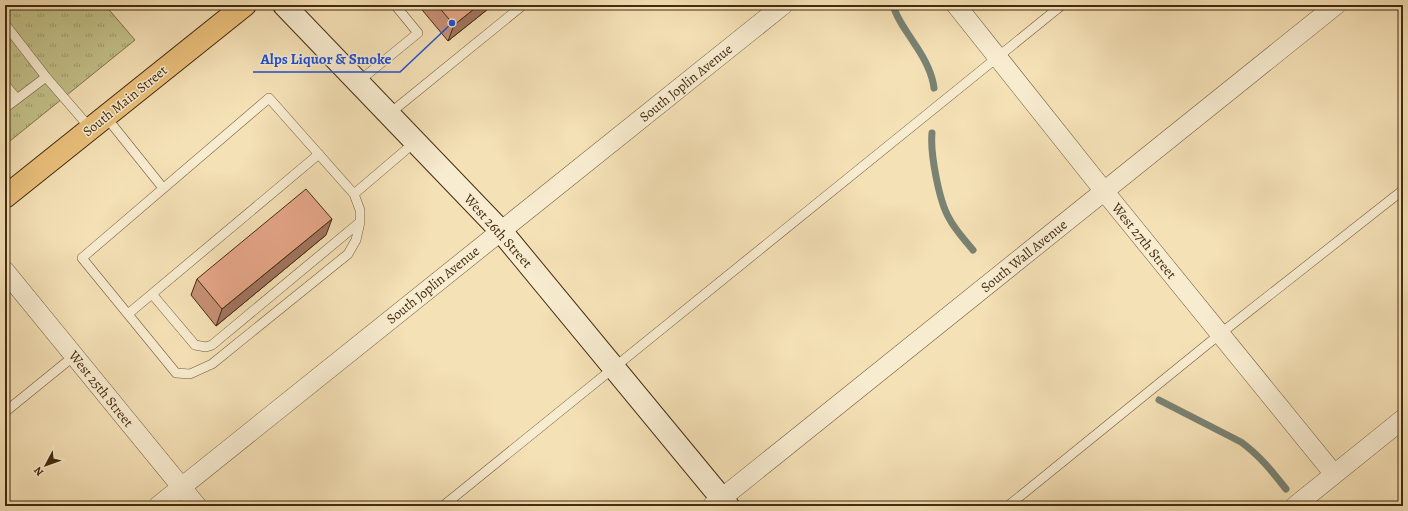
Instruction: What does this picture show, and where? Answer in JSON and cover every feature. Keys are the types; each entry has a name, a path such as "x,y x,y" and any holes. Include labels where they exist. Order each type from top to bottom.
{"main road":[{"name":"South Main Street","path":"5,197 245,5"},
{"name":"West 26th Street","path":"284,5 501,231 614,368 721,503"}],"street":[{"name":"South Joplin Avenue","path":"158,506 783,5"},
{"name":"West 27th Street","path":"956,5 1104,192 1334,474"},
{"name":"South Wall Avenue","path":"721,503 1336,5"},
{"name":"West 25th Street","path":"5,271 197,506"},
{"path":"1295,506 1403,419"}],"lane":[{"path":"358,82 418,33 394,5"},
{"path":"389,114 523,5"},
{"path":"442,506 1062,5"},
{"path":"5,24 46,77 98,123 163,188"},
{"path":"5,108 46,77"},
{"path":"7,87 17,99"},
{"path":"269,98 354,194 360,210 360,222 356,240 348,254 212,364 190,374 176,373 82,258 163,188 269,98"},
{"path":"354,194 415,142"},
{"path":"128,314 319,154"},
{"path":"1008,506 1220,334 1403,190"},
{"path":"152,294 195,345 206,347 212,345 360,222"},
{"path":"5,412 74,356"}],"green space":[{"path":"5,5 105,5 135,40 5,145"}],"building":[{"path":"437,5 479,5 454,25"},
{"path":"306,189 332,219 222,309 197,279"}],"waterway":[{"path":"893,5 899,20 927,64 934,88"},
{"path":"932,133 932,152 936,177 945,210 954,227 973,250"},
{"path":"1159,400 1241,442 1254,452 1286,489"}],"place":[{"name":"Alps Liquor & Smoke","path":"452,23"}]}
